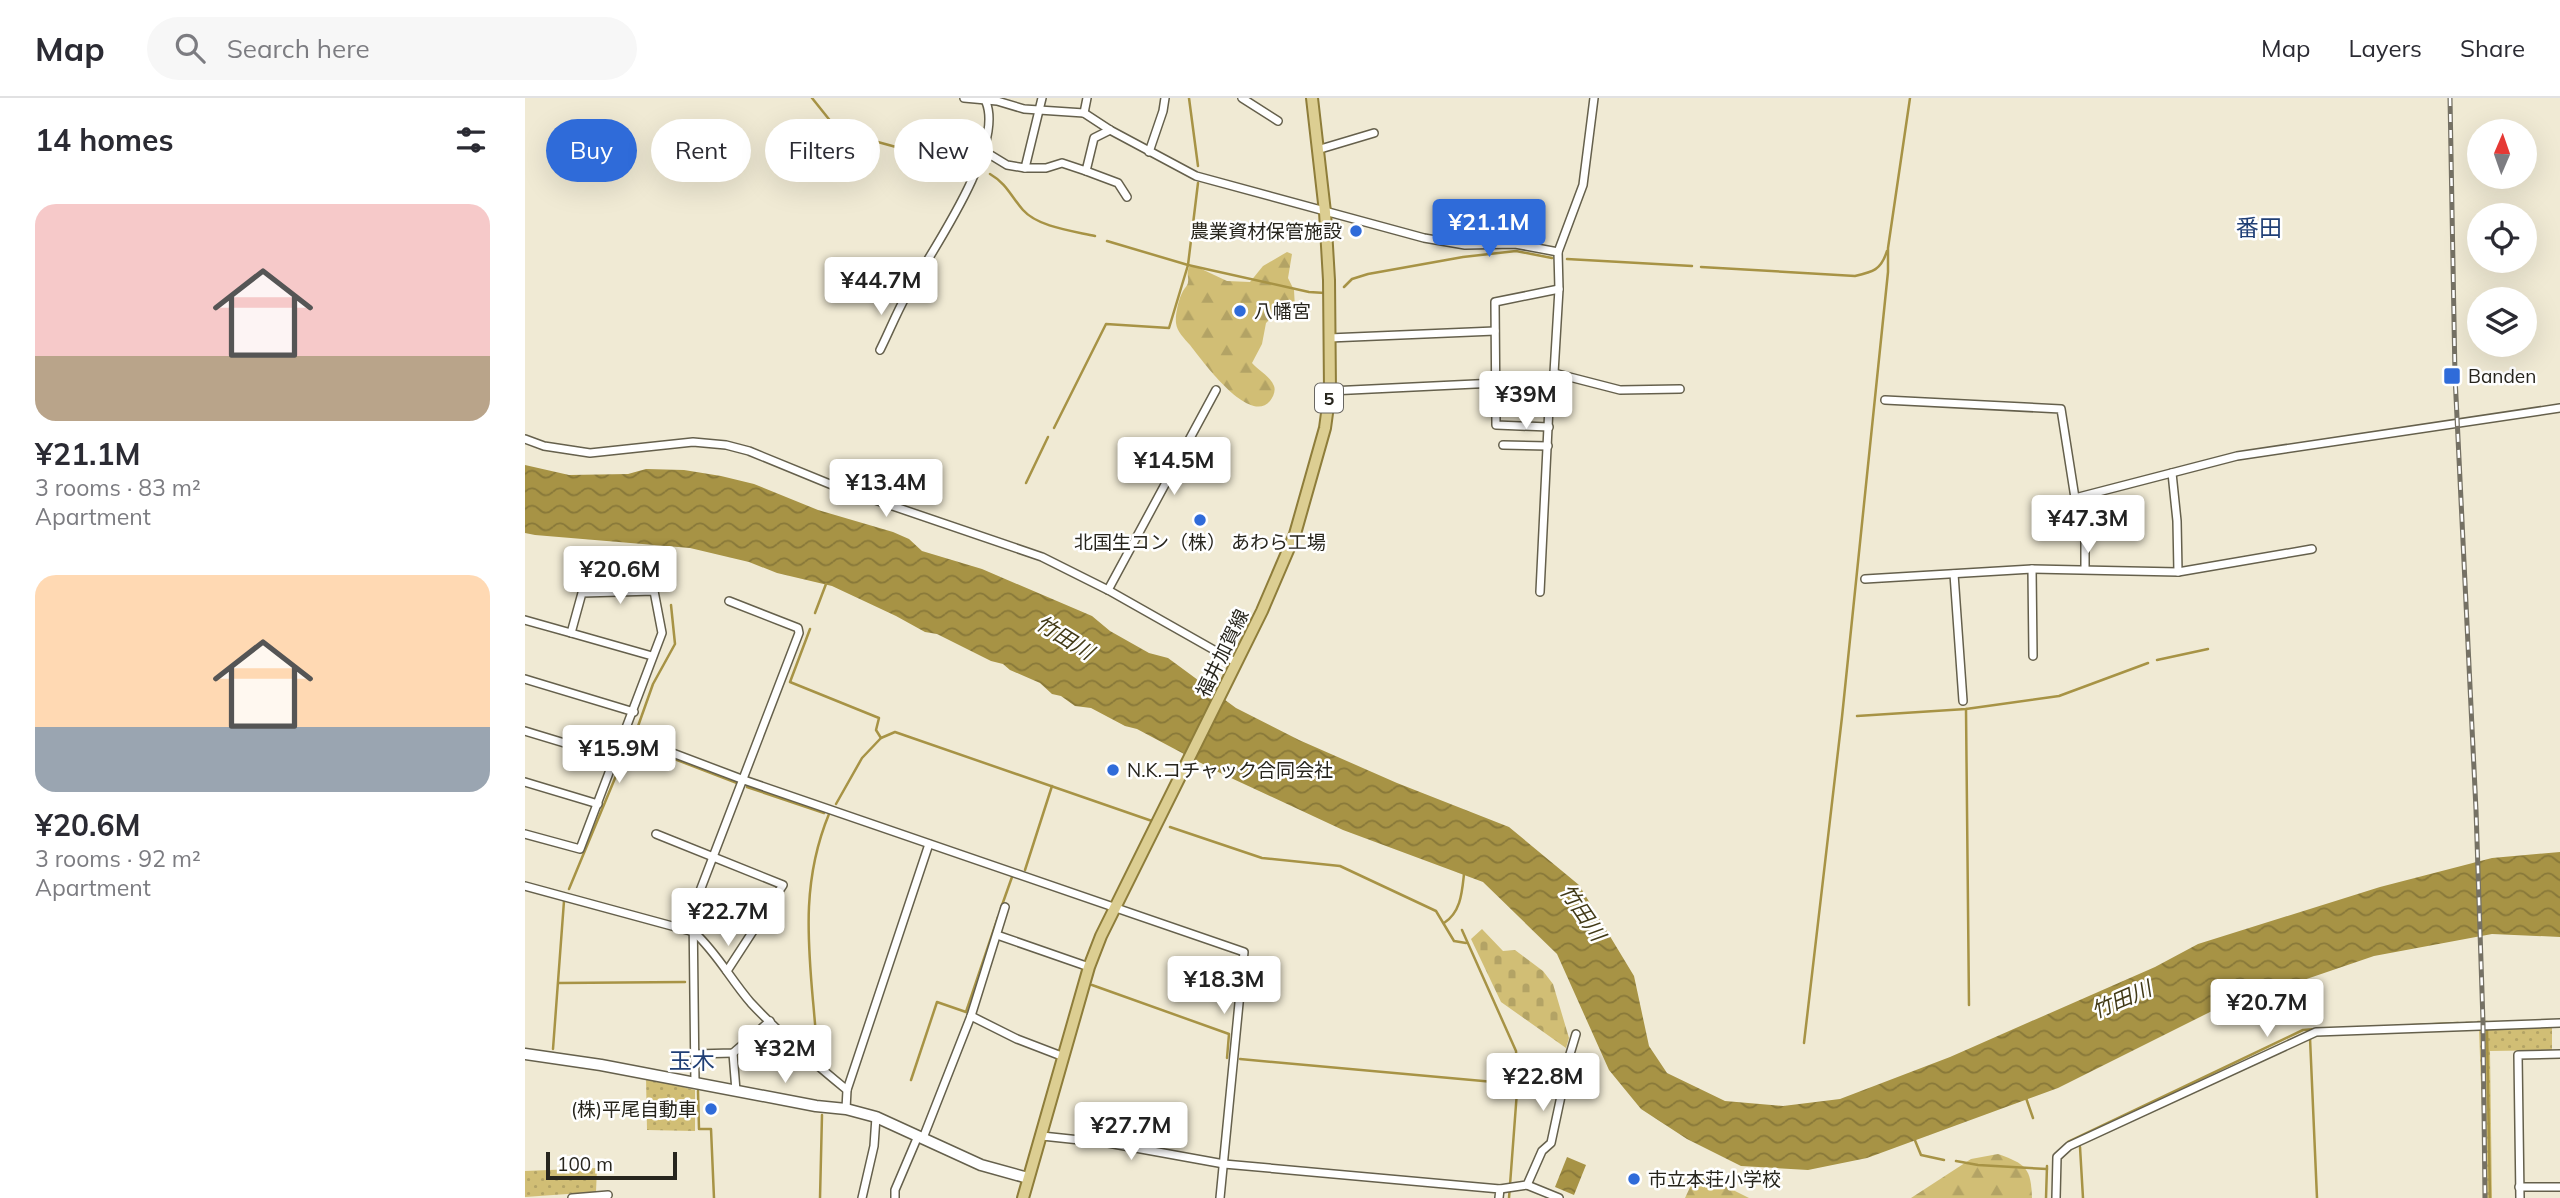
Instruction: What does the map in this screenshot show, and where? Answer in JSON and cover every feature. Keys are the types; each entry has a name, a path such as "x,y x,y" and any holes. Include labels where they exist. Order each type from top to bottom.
{"main road":[{"name":"福井加賀線","path":"1023,1198 1089,967 1114,906 1237,663 1295,534 1322,439 1330,391 1329,280 1325,212 1312,98"},
{"path":"525,1054 816,1106 846,1109 876,1117 981,1165 1028,1178"}],"street":[{"path":"964,98 1040,110 1084,113 1149,152 1211,181 1424,238 1465,245 1514,244 1558,252"},
{"path":"1025,168 1042,98"},
{"path":"1084,113 1087,98"},
{"path":"1149,152 1165,98"},
{"path":"1242,98 1278,121"},
{"path":"1541,592 1550,386 1559,289 1558,252 1583,185 1594,98"},
{"path":"987,100 989,119"},
{"path":"1086,171 1094,138 1110,130"},
{"path":"1318,150 1374,133"},
{"path":"993,156 1007,165 1025,168 1047,168 1062,163 1118,183 1127,197"},
{"path":"880,350 906,296 931,258 969,182"},
{"path":"1549,427 1496,425 1495,302 1559,289"},
{"path":"1329,338 1495,331"},
{"path":"1553,373 1620,390 1680,389"},
{"path":"1330,391 1496,383 1550,386"},
{"path":"1108,590 1216,390"},
{"path":"1885,400 2060,409 2075,498 2085,538 2085,569"},
{"path":"2075,498 2237,456 2560,408"},
{"path":"525,439 544,446 590,453 693,442 726,444 761,455 837,487 1042,557 1108,590 1237,663"},
{"path":"1503,444 1548,446"},
{"path":"2172,473 2178,521 2178,572"},
{"path":"1865,579 2032,569 2178,572 2312,549"},
{"path":"2032,569 2032,656"},
{"path":"1954,574 1963,701"},
{"path":"525,834 580,849 662,633 654,591 582,593 571,633"},
{"path":"695,1083 693,909 799,634 798,628 729,601"},
{"path":"525,620 652,656"},
{"path":"525,679 634,712"},
{"path":"525,732 614,758"},
{"path":"625,735 744,780 1244,952 1220,1198"},
{"path":"525,782 598,804"},
{"path":"656,834 783,885 727,971"},
{"path":"846,1109 847,1090 929,844"},
{"path":"525,886 694,932 710,946 750,1002 847,1090"},
{"path":"895,1198 895,1190 921,1137 971,1016 1005,907"},
{"path":"997,935 1089,967"},
{"path":"971,1016 1017,1039 1064,1057"},
{"path":"695,1054 733,1053 770,1021"},
{"path":"2056,1198 2057,1157 2069,1146 2316,1032 2560,1023"},
{"path":"1527,1185 1542,1151 1551,1143 1576,1034"},
{"path":"733,1053 736,1091"},
{"path":"2520,1198 2518,1055 2560,1054"},
{"path":"862,1198 874,1146 876,1117"},
{"path":"1042,1136 1108,1143 1224,1164 1500,1189 1527,1185 1559,1198"},
{"path":"2519,1187 2560,1187"},
{"path":"1499,1198 1500,1189"},
{"path":"572,1198 608,1195"}],"green space":[{"path":"1287,252 1292,254 1288,278 1294,290 1295,308 1290,315 1272,317 1266,323 1262,344 1252,363 1270,379 1274,392 1270,401 1261,406 1250,405 1226,388 1181,335 1176,323 1178,306 1188,283 1189,267 1195,266 1227,281 1250,282 1263,266"},
{"path":"1482,929 1503,951 1515,950 1543,971 1553,984 1569,1038 1566,1048 1501,1002 1471,939"},
{"path":"2552,1026 2552,1050 2490,1051 2492,1198 2485,1198 2479,1029"},
{"path":"646,1078 695,1090 695,1131 647,1130"},
{"path":"1998,1154 2025,1168 2030,1180 2032,1198 1911,1198 1971,1159"},
{"path":"597,1168 596,1192 525,1197 525,1171"},
{"path":"1707,1177 1749,1198 1685,1198 1692,1183"}],"water":[{"name":"竹田川","path":"525,465 569,475 628,474 646,469 684,470 721,476 754,484 818,510 893,532 909,539 922,551 982,569 1092,616 1110,631 1149,653 1168,658 1236,708 1299,740 1397,783 1509,827 1579,885 1634,976 1649,1046 1667,1073 1725,1101 1783,1106 1840,1099 1950,1057 2155,967 2198,944 2380,887 2492,858 2560,852 2560,937 2492,934 2374,956 2210,1012 2058,1088 1867,1158 1808,1170 1741,1166 1687,1139 1641,1109 1609,1070 1557,954 1483,882 1343,830 1216,771 1137,729 1125,726 1091,708 1075,706 1061,696 1052,694 1040,683 1010,670 1003,664 991,661 937,634 925,632 832,586 690,548 525,533"},
{"path":"1567,1157 1586,1165 1574,1195 1555,1187"}],"waterway":[{"path":"812,98 832,123 856,136 894,146"},
{"path":"1189,98 1198,166"},
{"path":"1804,1043 1842,717 1888,272 1888,248 1910,98"},
{"path":"993,176 1023,210 1037,221 1095,236"},
{"path":"1054,428 1106,324 1169,328 1188,265 1198,183"},
{"path":"1107,241 1188,265 1309,292 1325,293"},
{"path":"1344,287 1352,279 1368,274 1463,257 1516,251 1552,258"},
{"path":"1701,267 1855,276 1875,269 1887,251"},
{"path":"1567,259 1692,266"},
{"path":"1026,483 1048,437"},
{"path":"815,613 826,584"},
{"path":"637,729 653,684 675,644 671,605"},
{"path":"810,629 790,682 879,718 876,730 881,738 895,732 1152,821"},
{"path":"2157,660 2208,649"},
{"path":"1857,716 1966,709 2059,696 2148,663"},
{"path":"1966,709 1969,1005"},
{"path":"836,804 862,758 881,738"},
{"path":"569,889 630,742 737,783"},
{"path":"1025,870 1052,786"},
{"path":"747,787 824,813"},
{"path":"819,1061 809,953 809,906 815,861 829,814"},
{"path":"1170,827 1262,858 1340,866 1436,911 1454,941 1466,943"},
{"path":"1444,923 1457,907 1464,874"},
{"path":"1001,908 1012,877"},
{"path":"553,1049 564,901"},
{"path":"911,1080 937,1002 966,1012 998,917"},
{"path":"1462,930 1516,1051 1518,1078 1509,1198"},
{"path":"559,983 685,982"},
{"path":"1092,985 1229,1034 1227,1058"},
{"path":"2478,1022 2487,1022"},
{"path":"2395,1026 2458,1023"},
{"path":"2466,1023 2472,1023"},
{"path":"2068,1142 2303,1030 2315,1029"},
{"path":"2487,1030 2490,1198"},
{"path":"2310,1038 2317,1198"},
{"path":"1240,1059 1516,1084"},
{"path":"698,1091 699,1129 711,1129 714,1198"},
{"path":"2026,1098 2033,1118"},
{"path":"820,1198 822,1115"},
{"path":"1914,1138 1921,1155 1944,1160"},
{"path":"2080,1147 2083,1198"},
{"path":"1956,1161 2047,1169"},
{"path":"2046,1198 2047,1166"}],"railway":[{"path":"2450,98 2455,376 2476,810 2485,1198"}],"place":[{"name":"農業資材保管施設","path":"1356,231"},
{"name":"八幡宮","path":"1240,311"},
{"name":"Banden","path":"2452,376"},
{"name":"北国生コン（株） あわら工場","path":"1200,520"},
{"name":"N.K.コチャック合同会社","path":"1113,770"},
{"name":"(株)平尾自動車","path":"711,1109"},
{"name":"市立本荘小学校","path":"1634,1179"}],"district":[{"name":"番田","path":"2259,227"},
{"name":"玉木","path":"692,1060"}]}
